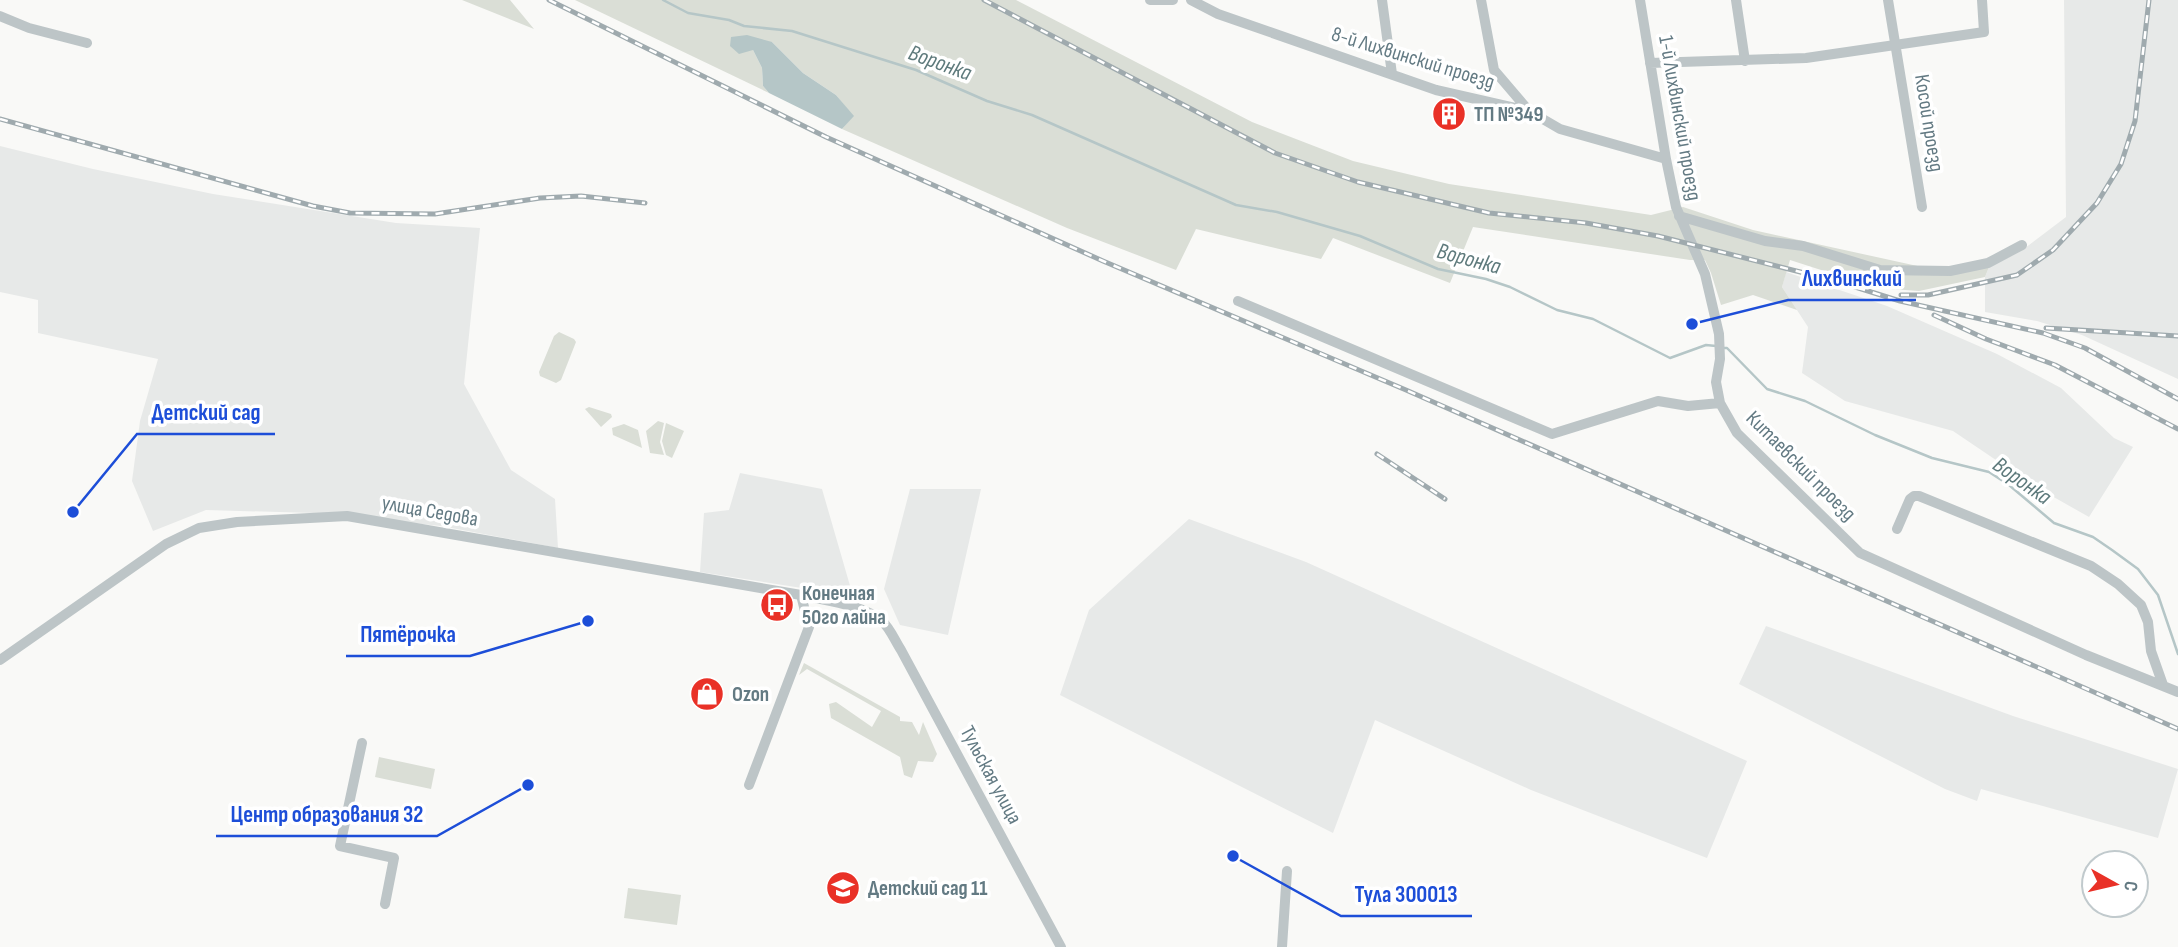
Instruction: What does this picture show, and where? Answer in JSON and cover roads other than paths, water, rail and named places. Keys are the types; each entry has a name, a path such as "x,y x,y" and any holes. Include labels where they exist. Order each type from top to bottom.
{"street":[{"path":"1150,0 1173,0"},
{"name":"8-й Лихвинский проезд","path":"1191,0 1230,18 1451,95 1529,111 1567,131 1666,159"},
{"path":"1382,0 1392,74"},
{"path":"1481,0 1494,70 1529,111"},
{"name":"1-й Лихвинский проезд","path":"1640,0 1666,159 1679,216 1694,244 1705,274 1719,334 1720,359 1716,382 1720,403"},
{"path":"1736,0 1745,61"},
{"name":"Косой проезд","path":"1888,0 1922,207"},
{"path":"1650,63 1806,58 1984,32 1982,0"},
{"path":"0,16 29,28 87,43"},
{"path":"1679,216 1765,241 1803,246 1880,270 1950,271 1988,263 2022,245"},
{"name":"Китаевский проезд","path":"1238,302 1552,434 1658,401 1688,406 1720,403 1731,425 1750,448 1860,553 2086,656 2178,692"},
{"path":"1897,529 1910,499 1919,496 2091,566 2118,584 2141,605 2148,622 2151,651 2163,685"},
{"name":"улица Седова","path":"0,660 166,544 199,528 237,522 347,516 801,595 855,608 884,623"},
{"path":"749,785 809,627 801,595"},
{"name":"Тульская улица","path":"884,623 944,727 1061,947"},
{"path":"362,743 340,846 394,858 385,904"},
{"path":"1282,947 1287,871"}],"waterway":[{"name":"Воронка","path":"663,0 688,13 729,20 744,26 792,31 916,70 987,101 1032,115 1236,205 1277,212 1360,236 1438,269 1510,287 1557,310 1593,319 1670,358 1706,345 1716,346"},
{"name":"Воронка","path":"1722,348 1727,348 1767,389 1805,401 1875,435 1932,458 1989,472 2009,485 2054,523 2093,537 2138,569 2158,595 2178,654"}],"railway":[{"path":"549,0 826,137 1103,261 1406,390 2178,729"},
{"path":"984,0 1275,153 1358,182 1489,213 1586,223 1658,236 1836,281 1900,301 2043,333 2085,348 2178,399"},
{"path":"1901,295 1928,295 2017,275 2053,250 2097,203 2121,164 2135,121 2149,0"},
{"path":"0,119 313,206 350,213 435,214 540,198 581,196 645,203"},
{"path":"1934,315 1986,339 2055,365 2178,429"},
{"path":"2046,328 2178,336"},
{"path":"1377,454 1445,499"}],"place":[{"name":"ТП №349","path":"1449,114"},
{"name":"Лихвинский","path":"1692,324"},
{"name":"Детский сад","path":"73,512"},
{"name":"Конечная 50го лайна","path":"777,605"},
{"name":"Пятёрочка","path":"588,621"},
{"name":"Ozon","path":"707,694"},
{"name":"Центр образования 32","path":"528,785"},
{"name":"Тула 300013","path":"1233,856"},
{"name":"Детский сад 11","path":"843,888"}]}
